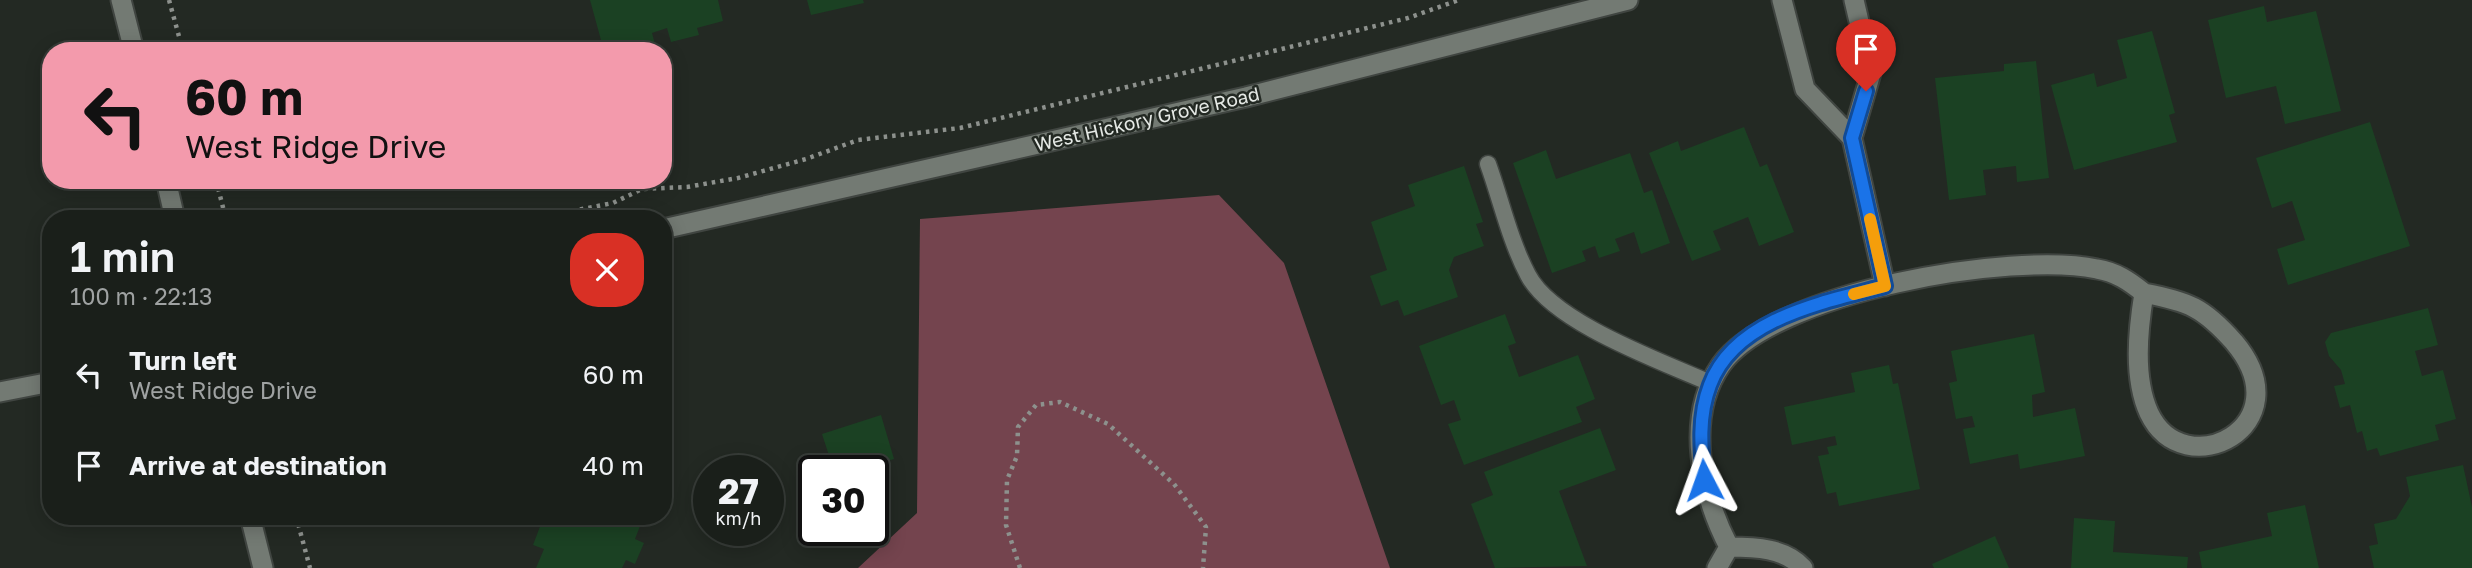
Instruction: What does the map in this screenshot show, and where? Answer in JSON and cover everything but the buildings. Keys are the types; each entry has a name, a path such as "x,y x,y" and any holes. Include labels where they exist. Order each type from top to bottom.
{"street":[{"path":"121,0 132,42"},
{"name":"West Hickory Grove Road","path":"672,227 1246,97 1628,0"},
{"path":"1782,0 1805,89 1852,138"},
{"path":"1854,0 1871,73 1852,138 1885,286"},
{"path":"168,189 173,210"},
{"path":"1729,547 1714,518 1704,480 1700,435 1710,383 1736,348 1756,332 1779,319 1832,300 1885,286 1961,272 2042,265 2096,268 2124,277 2144,293 2187,302 2209,316 2243,353 2255,381 2255,406 2245,426 2227,440 2205,447 2184,444 2166,436 2150,415 2143,395 2138,332 2144,293"},
{"path":"0,392 42,384"},
{"path":"252,525 263,568"},
{"path":"1717,568 1729,547"},
{"path":"1729,547 1751,547 1786,555 1803,568"}],"lane":[{"path":"1488,164 1528,276 1548,301 1608,336 1710,383"}],"path":[{"path":"169,0 181,42"},
{"path":"672,188 738,178 806,159 859,139 960,128 1408,18 1459,0"},
{"path":"218,189 224,210"},
{"path":"578,210 614,203 642,189"},
{"path":"1020,568 1006,524 1007,480 1017,456 1018,427 1037,405 1059,402 1108,424 1174,484 1206,527 1203,568"},
{"path":"298,525 310,568"}],"shaded area":[{"path":"1219,195 1284,263 1390,568 858,568 882,546 889,546 889,539 917,513 920,219"}],"slow traffic":[{"path":"1854,294 1885,286 1870,219"}],"route":[{"path":"1704,480 1700,435 1704,406 1710,383 1736,348 1779,319 1832,300 1885,286 1852,138 1866,91"}]}
